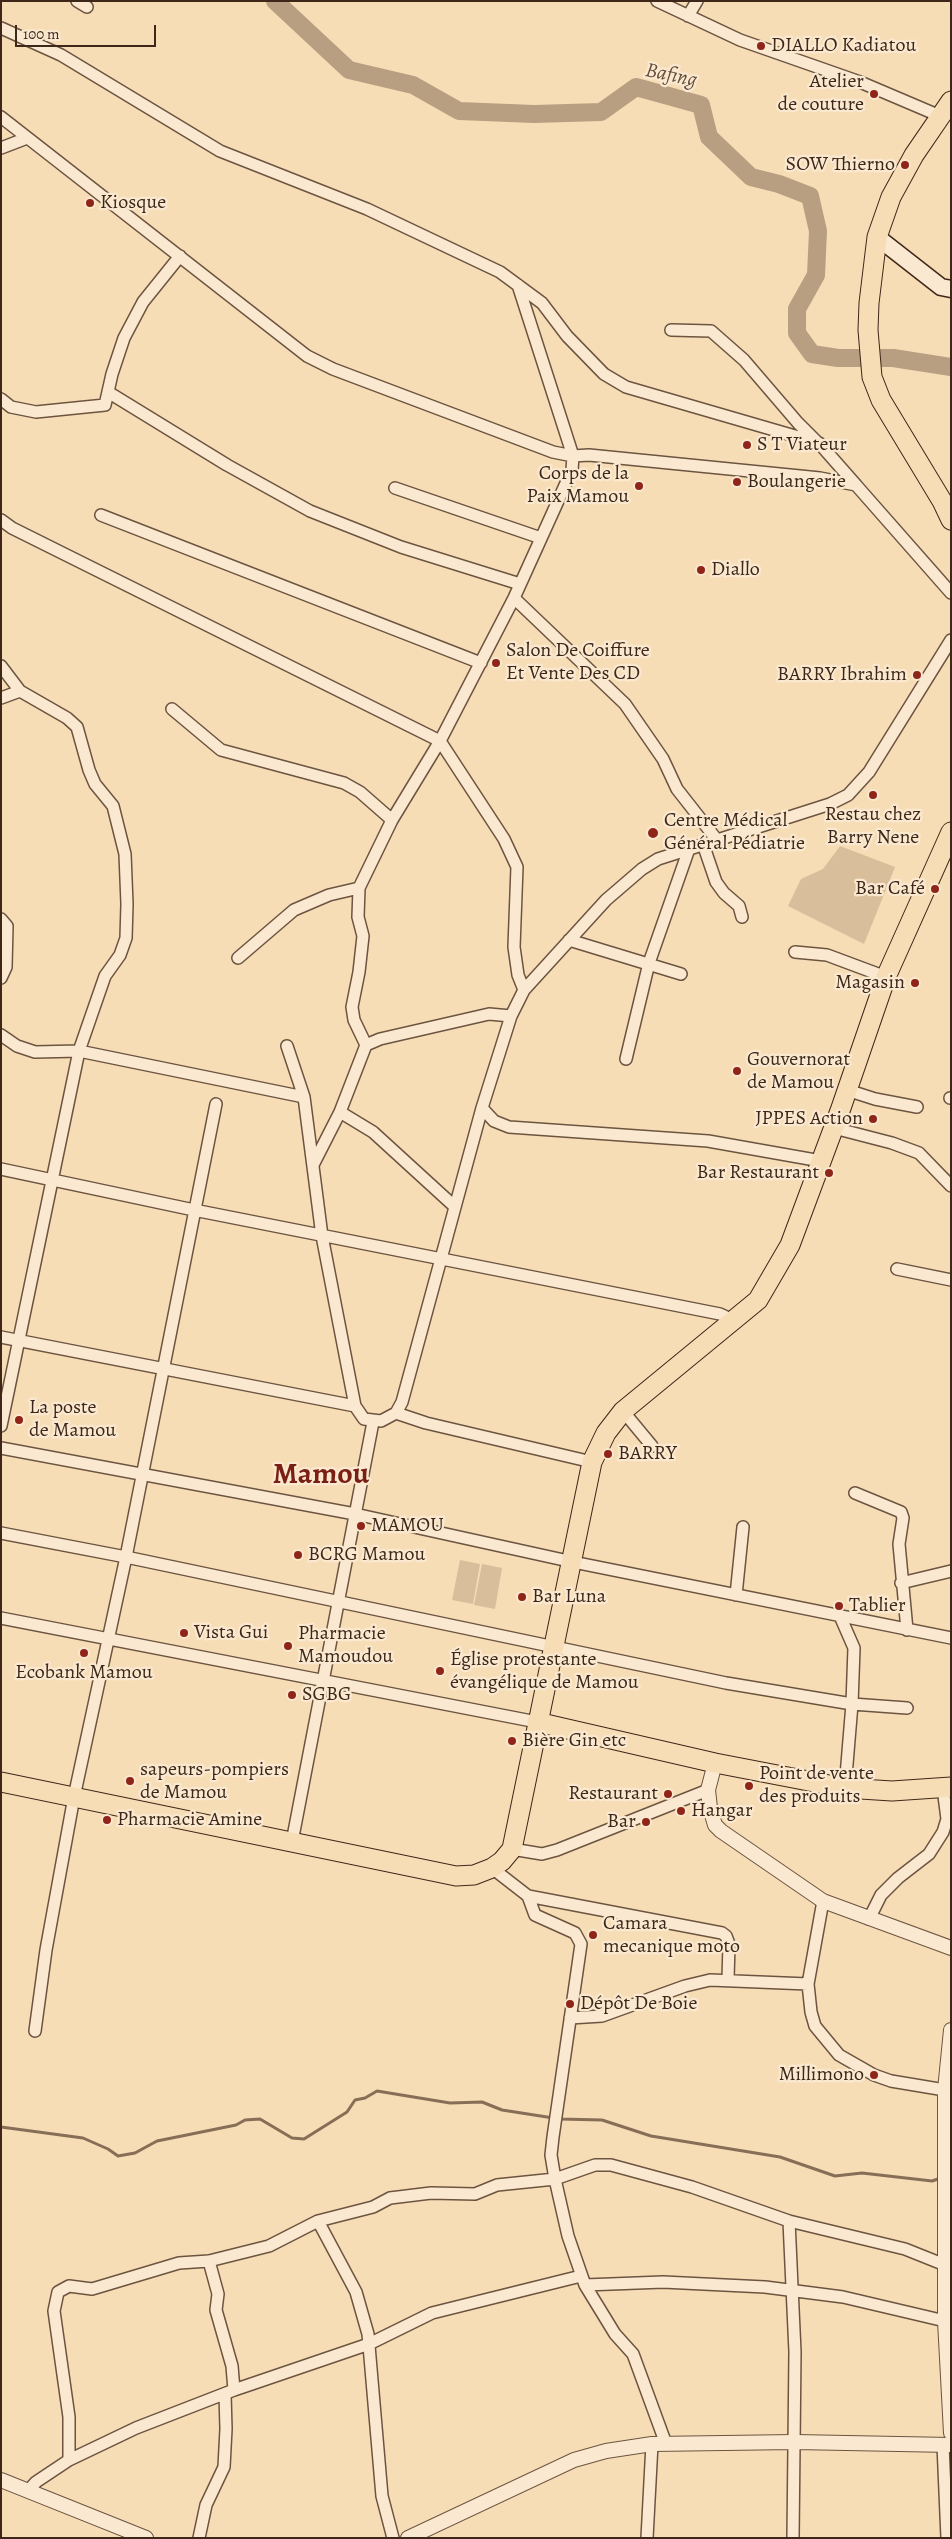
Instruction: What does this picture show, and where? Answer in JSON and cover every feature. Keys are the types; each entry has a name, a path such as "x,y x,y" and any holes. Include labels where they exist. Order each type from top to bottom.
{"highway":[{"path":"946,108 914,155 891,197 877,237 869,303 868,330 872,377 880,400 942,501 951,520"},
{"path":"1,1782 456,1876 474,1875 492,1868 512,1849 592,1462 606,1433 623,1411 735,1321 758,1300 790,1245 834,1128 886,976 946,856 951,832"},
{"path":"537,1722 715,1763 845,1788 892,1791 947,1787"}],"main road":[{"path":"877,237 942,287 951,289"}],"street":[{"path":"657,1 740,40 860,82 946,108"},
{"path":"688,16 697,1"},
{"path":"1,28 62,55 220,150 368,209 500,272 542,303 567,336 604,374 626,387 819,444"},
{"path":"1,117 307,356 342,373 553,452 573,456 589,455 800,476 856,485"},
{"path":"1,148 27,138"},
{"path":"1,399 11,407 36,412 105,405 124,338 143,302 180,256"},
{"path":"366,1045 354,1020 352,1007 359,972 363,936 358,917 359,888 392,820 440,741 481,663 514,598 572,470 573,456 518,285"},
{"path":"671,330 711,331 744,360 951,593"},
{"path":"108,392 227,465 310,511 401,547 520,584"},
{"path":"395,488 541,538"},
{"path":"101,515 481,663"},
{"path":"1,520 21,533 440,741 504,839 517,867 514,954 524,990"},
{"path":"514,598 625,704 663,759 677,789 717,840"},
{"path":"287,1046 304,1097 322,1236 355,1406 364,1419 373,1422 389,1418 396,1413 406,1390 442,1260 454,1206 482,1108 511,1016 524,990 606,900 642,868 658,859 830,804 848,795 869,772 951,640"},
{"path":"1,666 20,691 67,718 76,727 95,784 113,806 126,854 126,938 120,955 105,976 80,1051 1,1426"},
{"path":"1,698 20,691"},
{"path":"172,708 221,750 344,783 360,792 392,820"},
{"path":"703,844 716,882 724,893 739,906 742,917"},
{"path":"626,1059 649,963 689,849"},
{"path":"238,958 294,910 330,895 359,888"},
{"path":"1,919 7,926 6,967 1,978"},
{"path":"569,940 681,974"},
{"path":"795,952 827,955 886,976"},
{"path":"313,1165 340,1112 366,1045 380,1039 488,1014 511,1016"},
{"path":"1,1035 17,1046 34,1052 80,1051 304,1097"},
{"path":"847,1090 875,1099 917,1107"},
{"path":"35,2031 46,1950 74,1797 126,1557 216,1104"},
{"path":"482,1108 494,1121 509,1127 708,1141 821,1161"},
{"path":"340,1112 373,1132 454,1206"},
{"path":"834,1128 892,1143 919,1153 951,1186"},
{"path":"1,1169 322,1236 720,1314 735,1321"},
{"path":"897,1269 951,1280"},
{"path":"1,1337 355,1406"},
{"path":"623,1411 652,1446"},
{"path":"396,1413 426,1423 592,1462"},
{"path":"292,1842 373,1422"},
{"path":"1,1448 141,1476 355,1514 572,1562 951,1638"},
{"path":"855,1493 901,1512 903,1518 898,1544 907,1630"},
{"path":"736,1595 743,1527"},
{"path":"1,1533 554,1645 726,1683 852,1704 907,1708"},
{"path":"901,1583 951,1571"},
{"path":"840,1616 854,1648 852,1704 845,1788"},
{"path":"1,1618 537,1722"},
{"path":"715,1763 708,1790 711,1818 721,1831 822,1901 951,1948"},
{"path":"869,1919 882,1895 898,1878 929,1854 943,1832 947,1819 947,1787"},
{"path":"512,1849 542,1854 557,1850 708,1790"},
{"path":"492,1868 528,1896 722,1934 726,1936 729,1944 728,1979"},
{"path":"528,1896 535,1914 575,1933 581,1944 551,2155 568,2236 583,2280 615,2334 634,2354 659,2444 647,2538"},
{"path":"822,1901 808,1984 811,2012 815,2026 840,2055 874,2075 891,2081 945,2090"},
{"path":"570,2018 602,2016 685,1986 728,1979 808,1984"},
{"path":"951,2030 945,2090 947,2116 945,2246 948,2265 945,2321 951,2433"},
{"path":"69,2460 69,2417 54,2311 58,2292 69,2286 92,2288 179,2263 209,2261 269,2246 318,2221 373,2207 390,2198 431,2193 475,2194 497,2185 555,2179 594,2166 611,2165 692,2187 789,2221 905,2249 948,2265"},
{"path":"318,2221 356,2292 370,2344 382,2496 393,2538"},
{"path":"789,2221 795,2442 793,2538"},
{"path":"199,2538 206,2505 224,2467 232,2366 216,2310 218,2294 209,2261"},
{"path":"28,2491 36,2482 69,2460 136,2428 230,2392 370,2344 432,2313 583,2280 663,2282 792,2290 842,2298 945,2321"},
{"path":"408,2538 574,2460 606,2451 659,2444 795,2442 947,2445 947,2538"},
{"path":"1,2480 146,2538"}],"shaded area":[{"path":"840,846 895,867 864,944 788,906 801,879 823,869"},
{"path":"460,1560 480,1564 473,1604 452,1600"},
{"path":"482,1564 502,1568 495,1609 474,1605"}],"waterway":[{"name":"Bafing","path":"275,1 349,70 413,85 459,111 534,114 601,112 636,87 701,105 709,137 751,177 779,184 810,196 818,231 816,275 797,309 797,333 812,354 838,358 893,358 951,367"},
{"path":"1,2127 83,2138 108,2149 118,2156 135,2153 157,2141 236,2125 245,2120 260,2119 292,2138 304,2139 347,2112 355,2100 365,2098 377,2091 450,2103 482,2102 502,2110 560,2119 602,2120 651,2136 780,2157 835,2176 862,2173 932,2181 941,2178"}],"place":[{"name":"DIALLO Kadiatou","path":"761,46"},
{"name":"Atelier de couture","path":"874,94"},
{"name":"SOW Thierno","path":"905,165"},
{"name":"Kiosque","path":"90,203"},
{"name":"S T Viateur","path":"747,445"},
{"name":"Boulangerie","path":"737,482"},
{"name":"Corps de la Paix Mamou","path":"639,486"},
{"name":"Diallo","path":"701,570"},
{"name":"Salon De Coiffure Et Vente Des CD","path":"496,663"},
{"name":"BARRY Ibrahim","path":"917,675"},
{"name":"Restau chez Barry Nene","path":"873,795"},
{"name":"Centre Médical Général Pédiatrie","path":"653,833"},
{"name":"Bar Café","path":"935,889"},
{"name":"Magasin","path":"915,983"},
{"name":"Gouvernorat de Mamou","path":"737,1071"},
{"name":"JPPES Action","path":"873,1119"},
{"name":"Bar Restaurant","path":"829,1173"},
{"name":"La poste de Mamou","path":"19,1420"},
{"name":"BARRY","path":"608,1454"},
{"name":"MAMOU","path":"361,1526"},
{"name":"BCRG Mamou","path":"298,1555"},
{"name":"Bar Luna","path":"522,1597"},
{"name":"Tablier","path":"839,1606"},
{"name":"Vista Gui","path":"184,1633"},
{"name":"Pharmacie Mamoudou","path":"288,1646"},
{"name":"Ecobank Mamou","path":"84,1653"},
{"name":"Église protestante évangélique de Mamou","path":"440,1671"},
{"name":"SGBG","path":"292,1695"},
{"name":"Bière Gin etc","path":"512,1741"},
{"name":"sapeurs-pompiers de Mamou","path":"130,1781"},
{"name":"Point de vente des produits","path":"749,1786"},
{"name":"Restaurant","path":"668,1794"},
{"name":"Hangar","path":"681,1811"},
{"name":"Pharmacie Amine","path":"107,1820"},
{"name":"Bar","path":"646,1822"},
{"name":"Camara mecanique moto","path":"593,1935"},
{"name":"Dépôt De Boie","path":"570,2004"},
{"name":"Millimono","path":"874,2075"}],"district":[{"name":"Mamou","path":"321,1476"}]}
